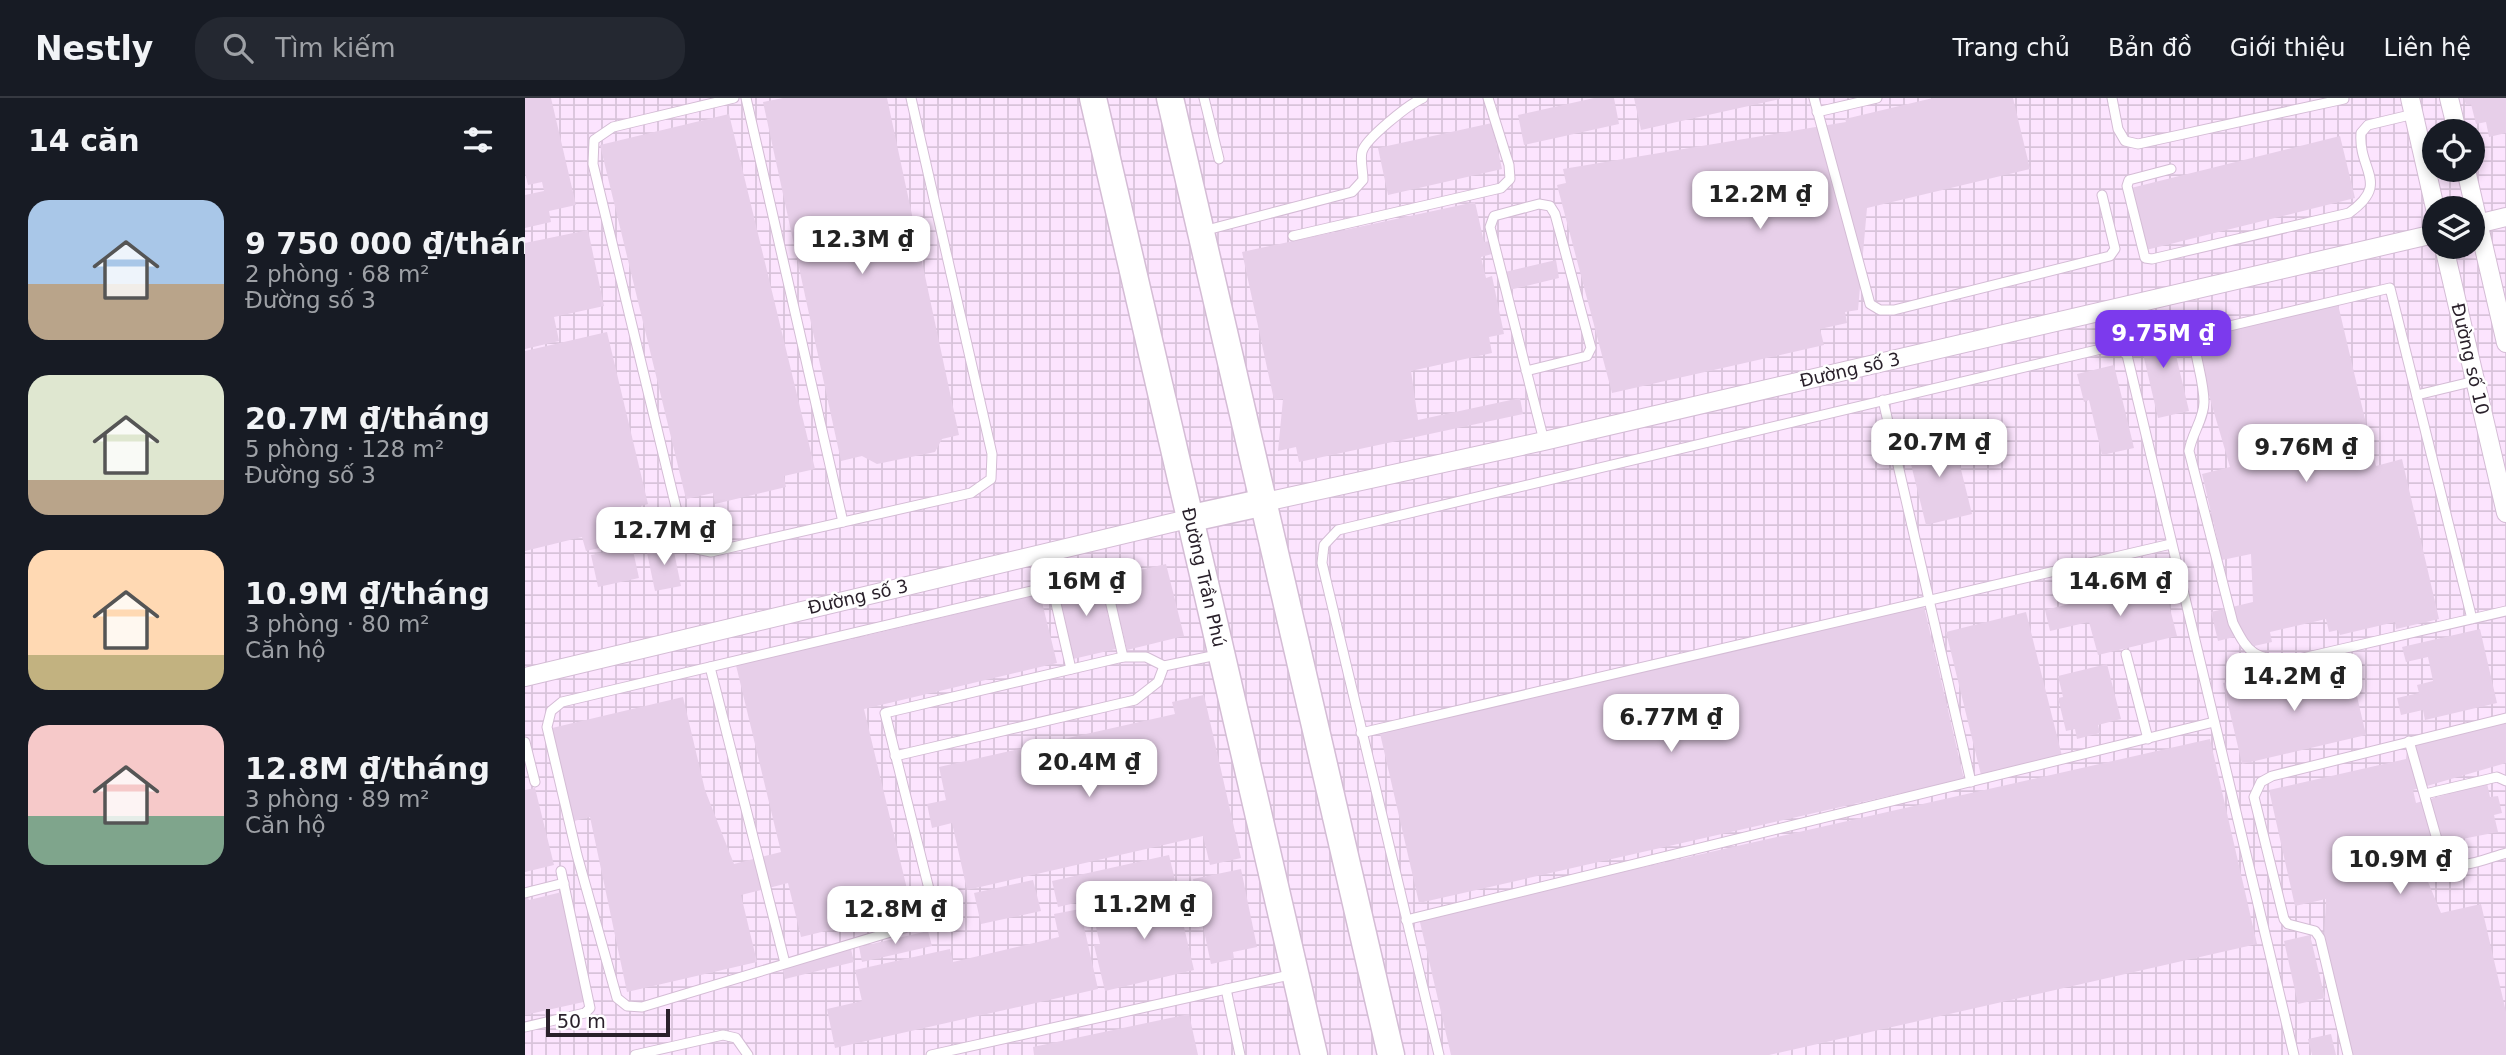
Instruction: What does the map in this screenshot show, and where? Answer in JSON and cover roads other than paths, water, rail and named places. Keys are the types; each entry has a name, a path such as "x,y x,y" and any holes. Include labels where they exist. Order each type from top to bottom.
{"main road":[{"name":"Đường Trần Phú","path":"1093,98 1314,1055"},
{"path":"1170,98 1391,1055"},
{"path":"1192,518 1265,502"}],"street":[{"path":"2449,98 2454,119"},
{"path":"2412,106 2432,196"},
{"path":"2485,222 2506,217"},
{"name":"Đường số 3","path":"1265,502 1543,442 2422,237"},
{"name":"Đường số 10","path":"2447,259 2506,513"},
{"path":"2485,259 2506,343"},
{"name":"Đường số 3","path":"526,674 1192,518"}],"lane":[{"path":"734,98 613,127 594,140 593,164 682,532 692,548 711,552 971,493 991,479 992,454 911,98"},
{"path":"746,98 843,522"},
{"path":"1205,98 1219,159"},
{"path":"1201,232 1352,192 1363,180 1362,151 1368,141 1383,130 1405,106 1423,98"},
{"path":"1293,236 1501,188 1510,178 1509,165 1489,98"},
{"path":"1814,98 1870,304 1880,310 1920,304 2110,256 2115,248 2102,195"},
{"path":"1817,112 1877,98"},
{"path":"2112,98 2118,129 2125,141 2138,144 2344,99"},
{"path":"2171,169 2129,180 2127,186 2145,258 2152,259 2349,213 2367,200 2371,183 2361,133 2368,125 2412,106"},
{"path":"1526,371 1587,356 1591,348 1555,214 1550,206 1539,204 1494,216 1490,221 1543,442"},
{"path":"2472,619 2393,292 2385,288 2200,333 2195,340 2204,402 2202,416 2191,435 2189,451 2233,623 2243,642 2260,659 2290,661 2472,619 2506,611"},
{"path":"1439,1055 1322,563 1324,545 1338,530 2101,349 2118,348 2127,355 2294,1055"},
{"path":"2417,395 2475,381"},
{"path":"1884,401 1971,782"},
{"path":"1361,733 2171,544"},
{"path":"1120,570 562,702 551,711 547,727 577,855 617,998 627,1006 642,1007 924,922 931,913 932,901 885,713 1123,657 1146,657 1164,666 1223,653"},
{"path":"1104,574 1123,657"},
{"path":"1052,586 1071,669"},
{"path":"2126,654 2148,739"},
{"path":"895,757 1135,700 1158,682 1164,666"},
{"path":"710,667 785,964"},
{"path":"2348,1055 2320,938 2315,930 2288,924 2284,919 2253,797 2262,782 2272,776 2506,718"},
{"path":"1406,920 2214,722"},
{"path":"2409,741 2442,857 2448,863 2459,866 2506,853"},
{"path":"525,742 535,782"},
{"path":"2425,794 2497,778 2506,781"},
{"path":"525,1027 585,1013 590,1008 561,871"},
{"path":"525,893 564,883"},
{"path":"931,1055 1296,974"},
{"path":"1226,989 1240,1055"},
{"path":"635,1055 723,1035 736,1038 748,1055"}]}
